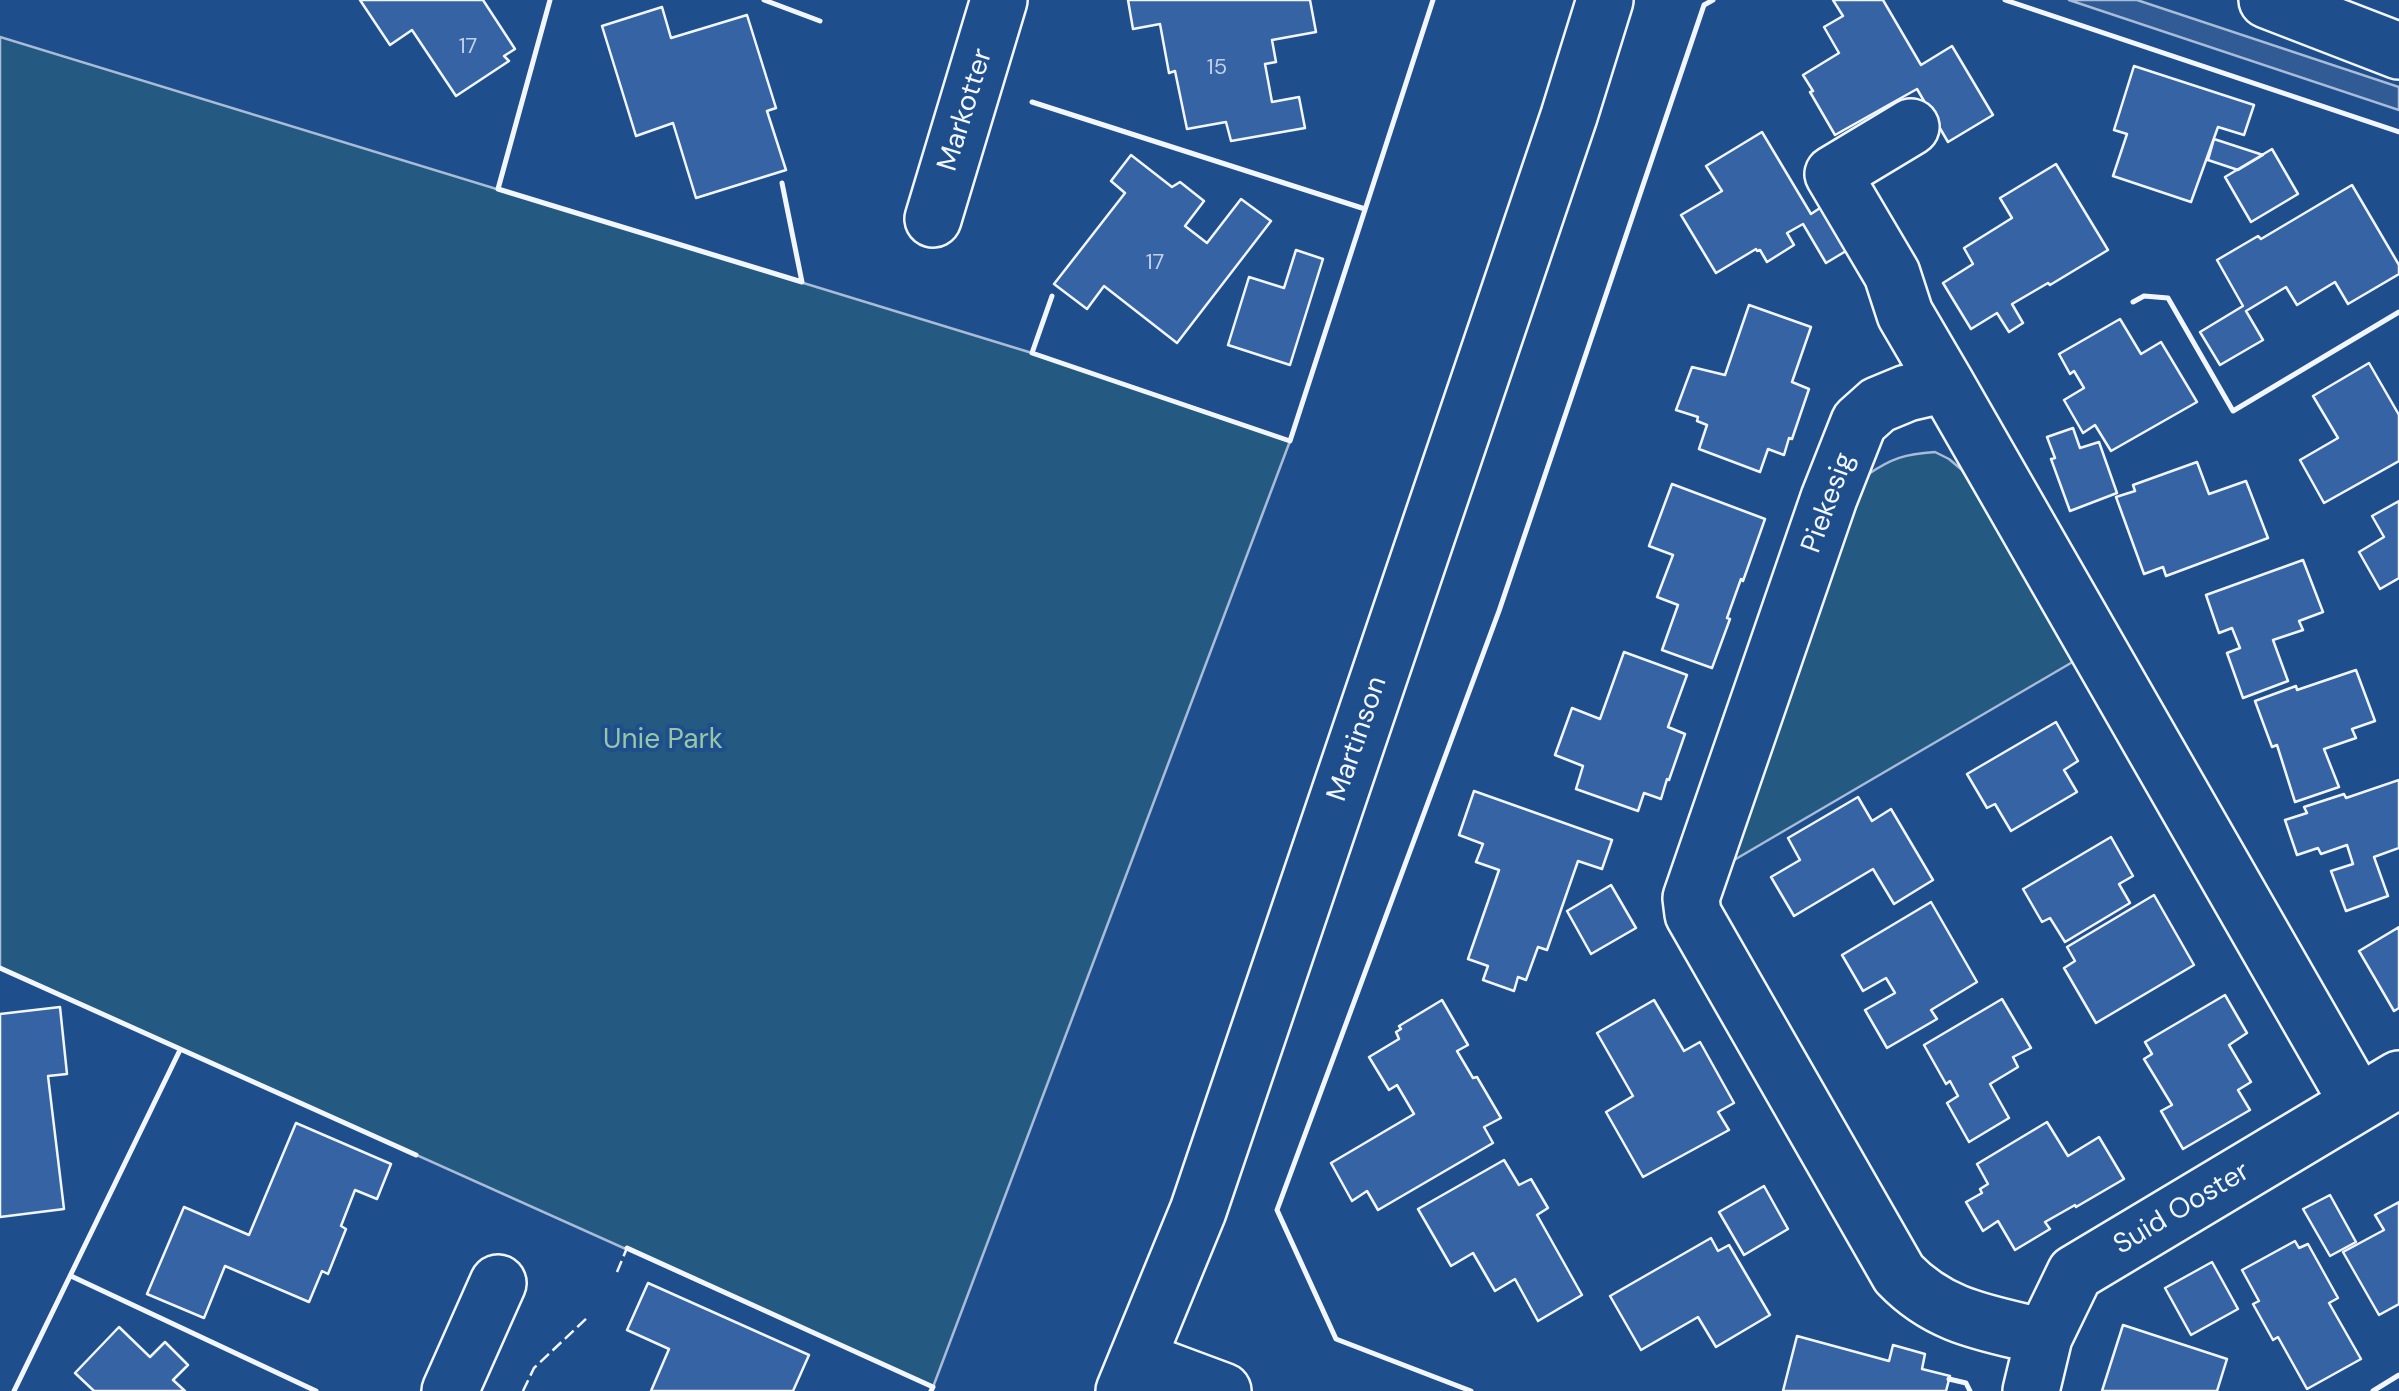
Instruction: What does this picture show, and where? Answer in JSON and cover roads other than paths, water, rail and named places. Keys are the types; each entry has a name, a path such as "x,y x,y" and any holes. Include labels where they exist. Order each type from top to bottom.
{"street":[{"name":"Markotter","path":"933,219 998,0"},
{"name":"Martinson","path":"1130,1375 1198,1211 1605,0"},
{"path":"2267,0 2399,51"},
{"path":"1911,127 1833,174 1892,274 1905,314 1946,384 2378,1091"},
{"name":"Piekesig","path":"1946,384 1878,405 1860,422 1829,498 1691,898 1693,914 1899,1274 1918,1295 1962,1317 2044,1337"},
{"name":"Suid Ooster","path":"2030,1391 2044,1337 2075,1273 2378,1091"},
{"path":"450,1391 498,1283"},
{"path":"1130,1375 1223,1391"}],"park label":[{"name":"Unie Park","path":"663,741"}]}
